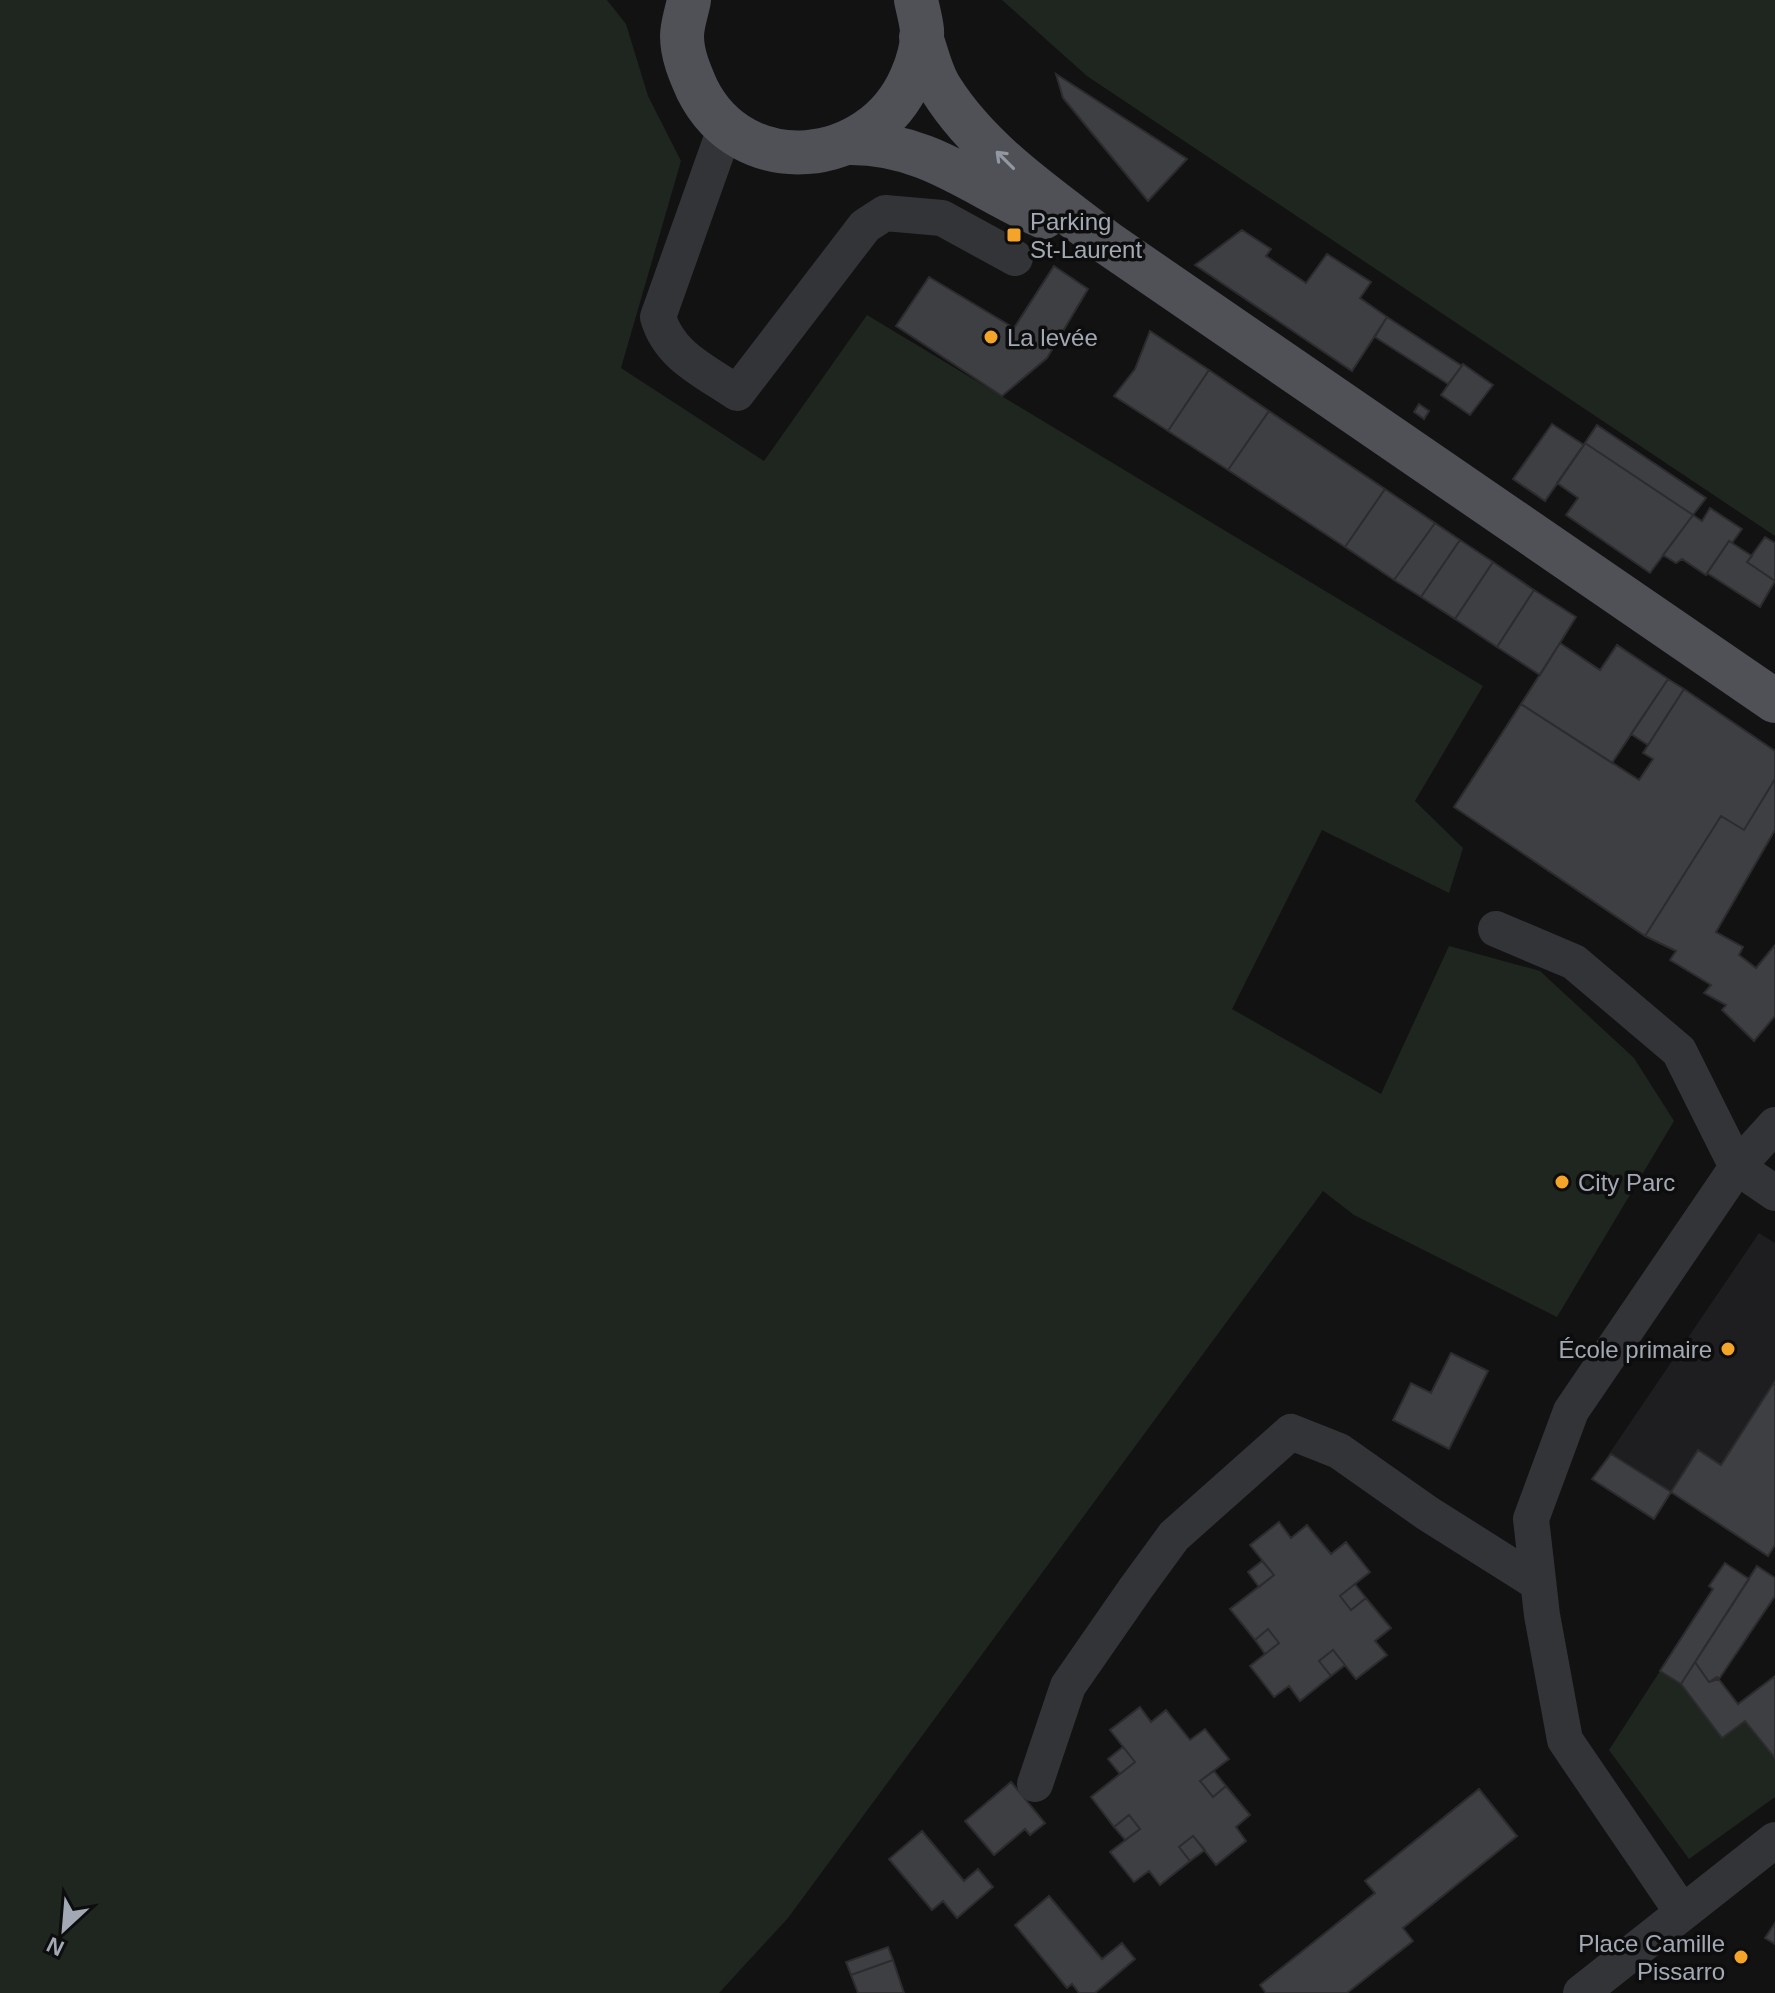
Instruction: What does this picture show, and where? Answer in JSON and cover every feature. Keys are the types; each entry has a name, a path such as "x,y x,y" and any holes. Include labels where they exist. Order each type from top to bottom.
{"main road":[{"path":"678,12 688,70 698,91 726,126 754,143 786,152 819,152 851,143 879,126 902,99 916,68 919,18"},
{"path":"919,18 940,88 979,135 1017,172 1109,244 1775,701"},
{"path":"851,143 880,143 936,159 1028,210 1109,244"}],"street":[{"path":"726,126 658,317 664,336 678,353 737,393 865,226 885,213 942,218 1015,258"},
{"path":"1496,929 1574,962 1679,1051 1737,1167 1775,1193"},
{"path":"1682,1912 1565,1740 1538,1583 1531,1519 1571,1411 1737,1167 1775,1125"},
{"path":"1035,1784 1068,1686 1136,1588 1174,1536 1291,1432 1339,1451 1538,1583"},
{"path":"1581,1993 1775,1840"}],"shaded area":[{"path":"0,0 607,0 626,24 648,96 681,161 621,368 764,461 867,315 1483,686 1415,801 1463,848 1449,893 1322,830 1232,1009 1381,1094 1449,946 1540,971 1634,1058 1674,1121 1557,1317 1354,1215 1323,1191 788,1918 719,1993 0,1993"},
{"path":"1002,0 1775,0 1775,536 1087,76"},
{"name":"École primaire","path":"1759,1233 1775,1243 1775,1545 1768,1556 1671,1493 1654,1519 1592,1479"},
{"path":"1660,1671 1681,1684 1722,1738 1745,1721 1775,1758 1775,1797 1689,1859 1609,1750"}],"building":[{"path":"1056,74 1187,159 1148,201 1063,98"},
{"path":"1242,230 1271,249 1266,256 1306,283 1327,254 1371,282 1360,298 1387,317 1352,371 1195,265"},
{"path":"1054,266 1088,289 1047,358 1002,396 896,326 929,277 1014,328"},
{"path":"1387,317 1462,366 1448,384 1375,337"},
{"path":"1150,331 1209,370 1168,431 1114,396 1135,369"},
{"path":"1463,364 1493,385 1470,415 1441,395"},
{"path":"1209,370 1269,411 1228,470 1168,431"},
{"path":"1419,404 1429,411 1424,419 1414,412"},
{"path":"1269,411 1385,489 1345,547 1228,470"},
{"path":"1552,424 1584,445 1545,501 1513,479"},
{"path":"1597,425 1706,498 1693,515 1585,443"},
{"path":"1585,443 1693,515 1650,573 1566,515 1578,498 1557,483"},
{"path":"1385,489 1435,523 1394,580 1345,547"},
{"path":"1710,508 1742,529 1732,543 1729,541 1706,575 1682,559 1676,563 1663,555 1693,515 1702,521"},
{"path":"1435,523 1460,540 1421,597 1394,580"},
{"path":"1765,537 1775,543 1775,581 1747,562"},
{"path":"1460,540 1493,562 1455,619 1421,597"},
{"path":"1729,541 1752,556 1747,562 1775,581 1760,607 1707,573"},
{"path":"1493,562 1534,590 1497,647 1455,619"},
{"path":"1534,590 1576,617 1540,675 1497,647"},
{"path":"1560,643 1600,670 1617,645 1668,679 1612,763 1521,704"},
{"path":"1668,679 1684,689 1648,745 1631,734"},
{"path":"1684,689 1775,751 1775,779 1744,830 1721,816 1645,936 1454,807 1521,704 1639,780 1653,759 1643,753"},
{"path":"1775,779 1775,830 1716,932 1743,947 1739,955 1756,968 1775,945 1775,1016 1754,1041 1722,1010 1726,1005 1704,993 1711,985 1670,960 1676,951 1645,936 1721,816 1744,830"},
{"path":"1451,1353 1488,1371 1449,1449 1393,1420 1411,1383 1431,1393"},
{"path":"1775,1381 1775,1545 1768,1556 1671,1492 1698,1450 1721,1465"},
{"path":"1611,1454 1671,1492 1654,1519 1592,1479"},
{"path":"1279,1522 1291,1538 1307,1525 1331,1554 1346,1542 1370,1572 1340,1596 1351,1610 1366,1598 1391,1628 1375,1641 1387,1655 1356,1679 1333,1650 1319,1661 1331,1676 1300,1701 1289,1686 1274,1697 1250,1666 1279,1643 1268,1629 1255,1640 1230,1609 1274,1575 1250,1545"},
{"path":"1262,1561 1274,1575 1259,1587 1248,1572"},
{"path":"1725,1563 1749,1579 1681,1684 1660,1671 1713,1589 1709,1586"},
{"path":"1757,1566 1775,1578 1775,1596 1719,1679 1709,1682 1695,1662"},
{"path":"1355,1584 1366,1598 1351,1610 1340,1596"},
{"path":"1268,1629 1279,1643 1265,1654 1255,1640"},
{"path":"1333,1650 1345,1665 1331,1676 1319,1661"},
{"path":"1695,1662 1709,1682 1717,1677 1738,1704 1775,1676 1775,1758 1745,1721 1722,1738 1681,1684"},
{"path":"1140,1707 1151,1722 1166,1710 1190,1740 1205,1729 1229,1759 1200,1781 1213,1797 1226,1786 1250,1815 1236,1827 1246,1841 1216,1865 1193,1836 1179,1847 1190,1861 1160,1885 1149,1871 1134,1882 1110,1852 1140,1829 1129,1815 1114,1827 1091,1797 1135,1762 1110,1730"},
{"path":"1123,1747 1135,1762 1120,1774 1108,1759"},
{"path":"1214,1771 1226,1786 1213,1797 1200,1781"},
{"path":"1011,1782 1045,1823 1030,1835 1025,1829 994,1855 965,1821"},
{"path":"1479,1789 1517,1836 1403,1928 1413,1941 1347,1993 1266,1993 1260,1985 1375,1893 1365,1881"},
{"path":"1129,1815 1140,1829 1125,1840 1114,1827"},
{"path":"922,1831 964,1881 978,1869 993,1887 957,1918 943,1901 932,1910 889,1859"},
{"path":"1193,1836 1205,1850 1190,1861 1179,1847"},
{"path":"1049,1896 1102,1959 1122,1943 1135,1959 1095,1993 1079,1993 1072,1984 1067,1988 1015,1925"},
{"path":"1775,1923 1775,1944 1765,1938"},
{"path":"888,1947 893,1960 851,1975 846,1962"},
{"path":"893,1960 904,1993 858,1993 851,1975"}],"place":[{"name":"Parking St-Laurent","path":"1014,235"},
{"name":"La levée","path":"991,337"},
{"name":"City Parc","path":"1562,1182"},
{"name":"École primaire","path":"1728,1349"},
{"name":"Place Camille Pissarro","path":"1741,1957"}]}
